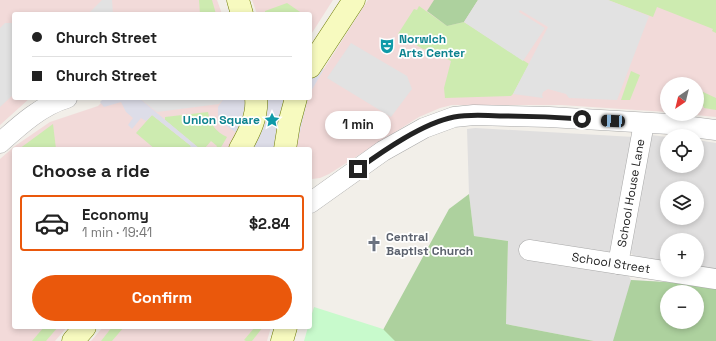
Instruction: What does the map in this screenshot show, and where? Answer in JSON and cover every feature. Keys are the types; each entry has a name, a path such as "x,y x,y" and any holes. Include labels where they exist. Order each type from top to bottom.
{"main road":[{"path":"238,0 241,12"},
{"path":"312,64 354,0"},
{"path":"241,147 254,118 257,108 256,100"},
{"path":"285,147 289,124 295,100"},
{"path":"73,341 83,329"},
{"path":"282,341 285,329"}],"street":[{"path":"0,142 41,110 61,100"},
{"path":"312,202 389,148 424,128 454,117 474,115 549,117 669,124 716,130"},
{"name":"School House Lane","path":"618,264 644,123"},
{"name":"School Street","path":"529,250 716,279"}],"shaded area":[{"path":"0,0 217,0 221,12 12,12 12,100 28,100 0,125"},
{"path":"102,0 112,0 113,12 90,12"},
{"path":"252,0 333,0 312,33 312,12 256,12"},
{"path":"368,0 716,0 716,117 704,116 704,77 660,77 660,112 561,105 452,105 440,108 419,117 329,174 320,178 312,179 312,147 296,147 307,100 312,100 312,89"},
{"path":"478,0 608,0 649,16 617,100 569,98 566,94 548,89 543,92 543,98 513,94 548,27 520,10 519,12 545,28 523,61 464,22"},
{"path":"5,23 12,23 12,96 0,107 0,28"},
{"path":"351,43 407,76 412,89 391,117 327,78"},
{"path":"312,60 324,69 312,90"},
{"path":"102,100 141,100 198,147 190,147 152,115 146,121 141,118 132,129 128,125 133,118 126,112 121,102 104,107 100,102"},
{"path":"104,100 243,100 240,127 229,147 14,147 50,122 98,106"},
{"path":"142,100 222,100 219,104 157,112"},
{"name":"Union Square","path":"223,100 308,100 296,147 229,147 237,133 218,118 218,107"},
{"path":"475,128 634,137 613,249 631,280 716,285 716,341 594,341 506,324 508,241 474,236 469,194 467,129"},
{"path":"651,135 660,136 660,173 704,173 704,141 716,143 716,272 704,271 704,233 660,233 660,263 636,258 629,251"},
{"path":"12,149 12,329 65,329 55,341 0,341 0,159"},
{"path":"101,329 270,329 267,341 91,341"}],"green space":[{"path":"199,0 212,0 215,12 200,12"},
{"path":"434,0 478,0 464,22 447,26 427,11"},
{"path":"608,0 716,0 716,33 712,31 713,29 657,7 653,17"},
{"path":"287,3 300,12 265,12"},
{"path":"419,6 447,26 464,22 529,64 513,94 511,96 445,98 444,88 451,61 429,50 423,49 398,34 414,9 417,10"},
{"path":"631,71 640,75 630,100 621,100"},
{"path":"704,92 716,98 716,110 704,108"},
{"path":"208,112 214,127 227,137 221,147 216,147 211,141 206,147 198,147 165,120 165,117"},
{"path":"152,115 191,146 153,147 136,133"},
{"path":"53,124 56,147 22,147"},
{"path":"469,194 474,236 508,241 506,324 594,341 377,341 449,209"},
{"path":"631,280 716,285 716,341 613,341"},
{"path":"314,307 383,329 395,341 304,341 307,329 312,329 312,314"},
{"path":"42,329 56,329 46,341 32,341"},
{"path":"110,329 122,329 112,341 101,341"},
{"path":"253,329 261,329 252,341 244,340"}],"place":[{"name":"Norwich Arts Center","path":"387,46"},
{"name":"Union Square","path":"272,120"},
{"name":"Central Baptist Church","path":"374,244"}],"route":[{"path":"358,169 383,151 424,128 454,117 474,115 582,119"}]}
